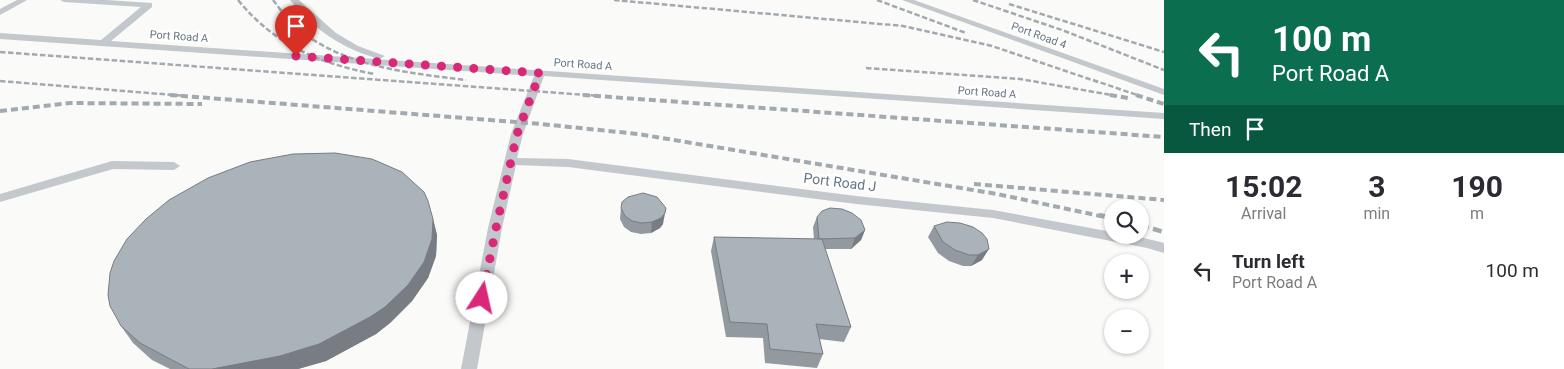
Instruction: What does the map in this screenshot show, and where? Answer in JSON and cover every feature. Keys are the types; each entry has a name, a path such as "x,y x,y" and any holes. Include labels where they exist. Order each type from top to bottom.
{"lane":[{"path":"0,12 23,0"},
{"path":"64,0 149,5 103,43"},
{"path":"294,0 330,35 366,53 432,66"},
{"name":"Port Road 4","path":"906,0 1164,92"},
{"name":"Port Road A","path":"0,36 1164,116"},
{"path":"469,369 496,228 517,134 540,73"},
{"name":"Port Road J","path":"511,161 568,163 856,200 993,214 1147,243 1164,248"},
{"path":"0,198 112,165 174,166"}],"building":[{"path":"335,153 372,159 402,172 424,192 428,201 433,219 432,239 424,262 408,285 385,307 319,344 280,356 212,369 189,369 140,343 121,326 110,306 108,295 110,273 114,261 127,239 146,219 169,200 208,178 250,162 293,154"},
{"path":"643,193 657,197 666,208 661,218 652,222 642,223 632,221 625,216 621,208 622,202 628,197"},
{"path":"830,208 842,209 852,213 861,220 865,230 855,238 819,239 817,217 822,211"},
{"path":"947,222 973,227 987,239 989,249 978,255 969,255 955,250 943,242 934,226"},
{"path":"714,237 822,239 851,327 816,324 823,354 770,349 767,324 730,322"}],"railway":[{"path":"238,0 267,29 299,50 334,64 374,74"},
{"path":"273,0 298,29 316,42 336,52 357,60 400,71 466,80"},
{"path":"614,0 903,26 992,46 1098,82"},
{"path":"877,0 966,33"},
{"path":"973,0 1062,30 1164,70"},
{"path":"1009,4 1164,52"},
{"path":"0,52 600,96"},
{"path":"866,68 1020,79 1117,96"},
{"path":"1093,80 1140,96"},
{"path":"0,81 186,96"},
{"path":"170,95 541,124 638,134 997,194 1104,217"},
{"path":"583,95 1164,137"},
{"path":"1110,95 1128,98"},
{"path":"1136,95 1164,104"},
{"path":"0,111 70,103 202,104"},
{"path":"974,184 1164,200"},
{"path":"1099,215 1104,216"},
{"path":"1149,228 1164,232"}],"route":[{"path":"296,56 540,73 517,134 482,298"}]}
